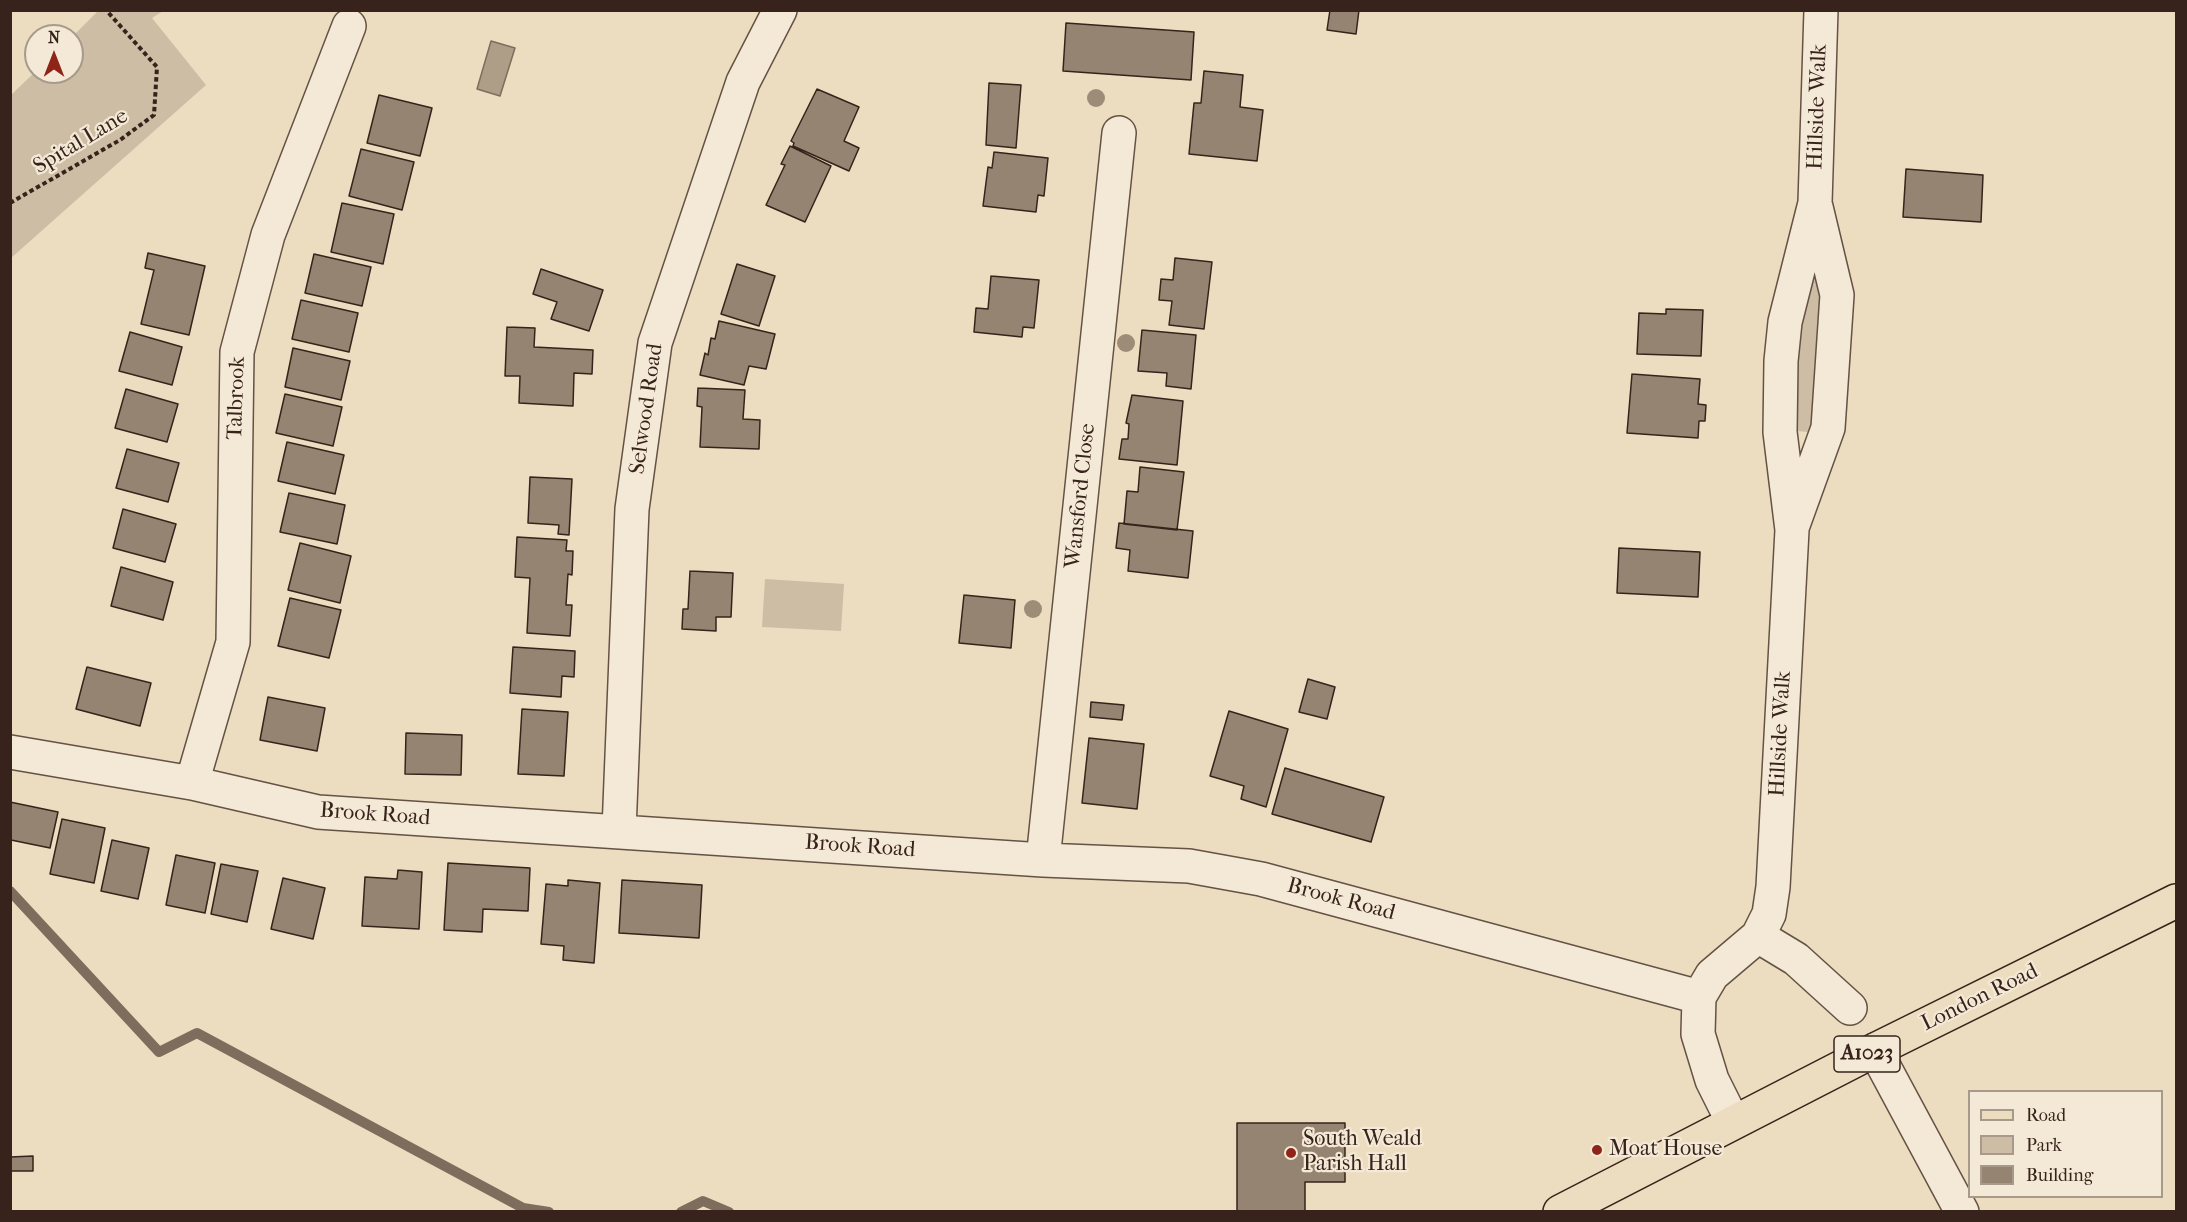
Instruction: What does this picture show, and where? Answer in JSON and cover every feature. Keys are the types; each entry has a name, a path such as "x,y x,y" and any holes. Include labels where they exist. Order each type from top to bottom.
{"main road":[{"name":"London Road","path":"1560,1212 1875,1050 2176,902"}],"street":[{"name":"Selwood Road","path":"619,831 632,509 655,343 743,82 780,10"},
{"name":"Hillside Walk","path":"1758,936 1769,914 1773,887 1792,530 1780,432 1781,361 1785,322 1815,203 1821,10"},
{"name":"Talbrook","path":"192,783 233,642 237,352 251,292 268,235 349,26"},
{"name":"Wansford Close","path":"1044,860 1119,133"},
{"name":"Hillside Walk","path":"1792,530 1828,428 1837,295 1815,203"},
{"name":"Brook Road","path":"10,752 192,783 318,812 1044,860 1189,866 1261,879 1699,997"},
{"path":"1733,1122 1712,1080 1698,1034 1699,997 1712,975 1758,936 1796,959 1850,1008"},
{"path":"1875,1050 1962,1212"}],"path":[{"name":"Spital Lane","path":"10,203 120,140 154,115 157,67 106,10"}],"green space":[{"path":"98,11 163,11 152,18 206,85 11,258 11,95 24,83 84,84 84,25"},
{"path":"1807,249 1827,295 1821,386 1809,432 1796,431 1791,385"},
{"path":"765,579 844,584 841,631 762,627"}],"shaded area":[{"path":"491,41 515,48 500,96 477,89"}],"building":[{"path":"1330,10 1359,10 1356,34 1327,30"},
{"path":"1066,23 1194,32 1191,80 1063,71"},
{"path":"1204,71 1243,75 1240,107 1263,110 1257,161 1189,154 1194,103 1201,103"},
{"path":"989,83 1021,85 1016,148 986,145"},
{"path":"817,89 859,107 844,141 859,148 849,171 793,146 794,143 791,141"},
{"path":"379,95 432,108 420,156 367,143"},
{"path":"790,146 831,166 805,222 766,205 785,165 781,164"},
{"path":"361,149 414,162 402,210 349,196"},
{"path":"994,152 1048,158 1044,196 1038,195 1036,212 983,206 988,167 992,168"},
{"path":"1906,169 1983,175 1981,222 1903,217"},
{"path":"342,203 394,214 383,264 331,252"},
{"path":"148,253 205,266 189,335 141,324 154,270 145,268"},
{"path":"314,254 371,267 362,306 305,293"},
{"path":"1175,258 1212,262 1204,329 1169,325 1172,301 1159,300 1161,279 1173,280"},
{"path":"737,264 775,276 759,326 721,314"},
{"path":"541,269 603,290 589,331 551,319 557,302 533,294"},
{"path":"991,276 1039,280 1034,328 1023,327 1022,337 974,332 976,308 988,309"},
{"path":"301,300 358,313 349,352 292,339"},
{"path":"1666,309 1703,310 1701,356 1637,354 1639,313 1666,314"},
{"path":"719,321 775,334 766,369 749,366 744,385 700,375 705,353 708,355 711,338 715,339"},
{"path":"507,327 535,328 534,347 593,350 592,374 574,373 573,406 519,403 520,376 505,376"},
{"path":"1142,330 1196,335 1191,389 1166,386 1167,373 1138,371"},
{"path":"130,332 182,347 172,385 119,371"},
{"path":"293,348 350,361 341,400 285,387"},
{"path":"1632,374 1700,379 1698,404 1706,405 1705,421 1699,421 1698,438 1627,433"},
{"path":"698,388 745,390 743,419 760,420 759,449 700,447 702,407 697,406"},
{"path":"126,389 178,404 167,442 115,428"},
{"path":"285,394 342,407 333,446 276,433"},
{"path":"1132,395 1183,401 1177,465 1119,459 1122,439 1128,439 1129,424 1126,423"},
{"path":"287,442 344,455 335,494 278,481"},
{"path":"127,449 179,463 168,502 116,488"},
{"path":"1140,467 1184,472 1177,530 1124,524 1127,491 1138,492"},
{"path":"530,477 572,479 569,535 558,534 559,525 528,523"},
{"path":"289,493 345,505 337,544 280,532"},
{"path":"123,509 176,524 165,562 113,548"},
{"path":"1119,523 1193,531 1188,578 1128,571 1130,550 1116,548"},
{"path":"517,537 567,540 566,551 573,551 572,575 568,574 566,605 572,605 570,636 527,633 530,578 515,577"},
{"path":"300,543 351,556 340,603 288,590"},
{"path":"1619,548 1700,552 1698,597 1617,593"},
{"path":"121,567 173,582 163,620 111,606"},
{"path":"690,571 733,573 731,617 716,617 716,631 682,629 683,609 688,609"},
{"path":"964,595 1015,600 1011,648 959,643"},
{"path":"290,598 341,610 329,658 278,646"},
{"path":"513,647 575,651 574,677 562,676 561,697 510,693"},
{"path":"87,667 151,683 140,726 76,709"},
{"path":"1308,679 1335,687 1327,719 1299,712"},
{"path":"268,697 325,708 317,751 260,740"},
{"path":"1091,702 1124,705 1122,720 1090,717"},
{"path":"522,709 568,712 564,776 518,774"},
{"path":"1229,711 1288,729 1266,807 1241,799 1244,786 1210,776"},
{"path":"406,733 462,735 461,775 405,774"},
{"path":"1089,738 1144,744 1137,809 1082,803"},
{"path":"1285,768 1384,797 1371,842 1272,814"},
{"path":"10,802 58,812 50,848 11,840 10,844"},
{"path":"62,819 105,828 94,883 50,874"},
{"path":"112,840 149,848 138,899 101,891"},
{"path":"176,855 215,863 205,913 166,905"},
{"path":"448,863 530,868 528,911 483,909 482,932 444,930"},
{"path":"221,864 258,871 247,922 211,914"},
{"path":"398,870 422,872 419,929 362,926 365,877 397,879"},
{"path":"283,878 325,888 313,939 271,929"},
{"path":"568,880 600,883 594,963 563,960 564,946 541,944 546,884 568,886"},
{"path":"622,880 702,885 699,938 619,933"},
{"name":"South Weald Parish Hall","path":"1237,1123 1345,1123 1345,1182 1305,1182 1305,1212 1237,1212"},
{"path":"33,1156 33,1171 10,1171 10,1157"}],"waterway":[{"path":"10,891 159,1052 197,1033 523,1208 549,1212"},
{"path":"681,1212 703,1201 729,1212"}],"place":[{"name":"Moat House","path":"1597,1150"},
{"name":"South Weald Parish Hall","path":"1291,1153"}]}
